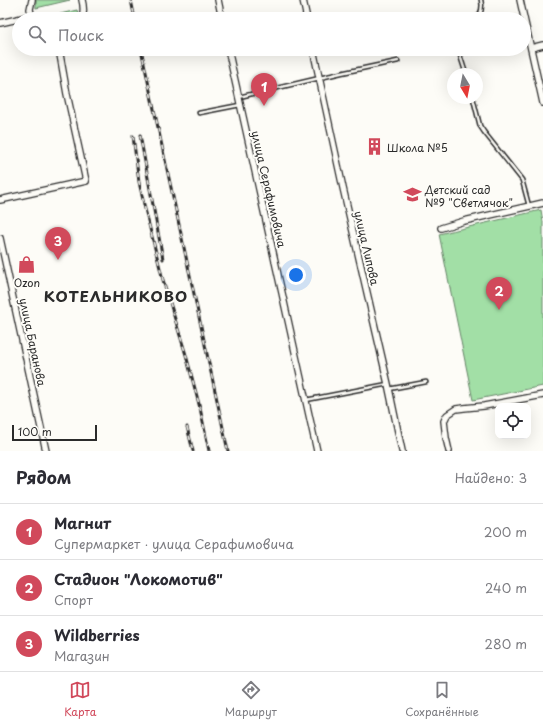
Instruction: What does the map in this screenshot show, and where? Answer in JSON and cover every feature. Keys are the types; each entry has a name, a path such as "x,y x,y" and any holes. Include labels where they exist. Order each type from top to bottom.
{"street":[{"path":"31,12 32,0"},
{"path":"82,0 84,12"},
{"path":"218,0 221,12"},
{"path":"303,0 306,12"},
{"path":"520,0 522,12"},
{"path":"0,23 12,21"},
{"path":"531,48 543,45"},
{"path":"531,52 543,104"},
{"path":"0,200 86,181 60,56"},
{"name":"улица Серафимовича","path":"230,56 317,451"},
{"name":"улица Липова","path":"315,56 389,386 402,451"},
{"path":"441,228 464,221 543,203"},
{"name":"улица Баранова","path":"0,238 46,451"},
{"path":"449,451 444,421 447,414 456,409 484,406 543,395"}],"lane":[{"path":"481,0 482,9 481,12"},
{"path":"460,56 464,68"},
{"path":"239,97 398,61"},
{"path":"474,104 480,126 522,180 529,206"},
{"path":"199,113 240,105"},
{"path":"306,400 389,386 426,382"}],"green space":[{"path":"36,0 70,0 36,8"},
{"path":"541,210 543,222 543,386 473,400 439,234"}],"railway":[{"path":"131,0 134,12"},
{"path":"143,56 228,451"},
{"path":"140,135 163,259"},
{"path":"133,136 139,182 145,209 163,280 186,355 200,408 209,451"},
{"path":"187,427 193,451"}],"place":[{"name":"Магнит","path":"264,106"},
{"name":"Школа №5","path":"374,147"},
{"name":"Детский сад №9 \"Светлячок\"","path":"412,195"},
{"name":"Wildberries","path":"58,260"},
{"name":"Ozon","path":"27,264"},
{"name":"Стадион \"Локомотив\"","path":"499,310"}],"district":[{"name":"КОТЕЛЬНИКОВО","path":"116,295"}]}
